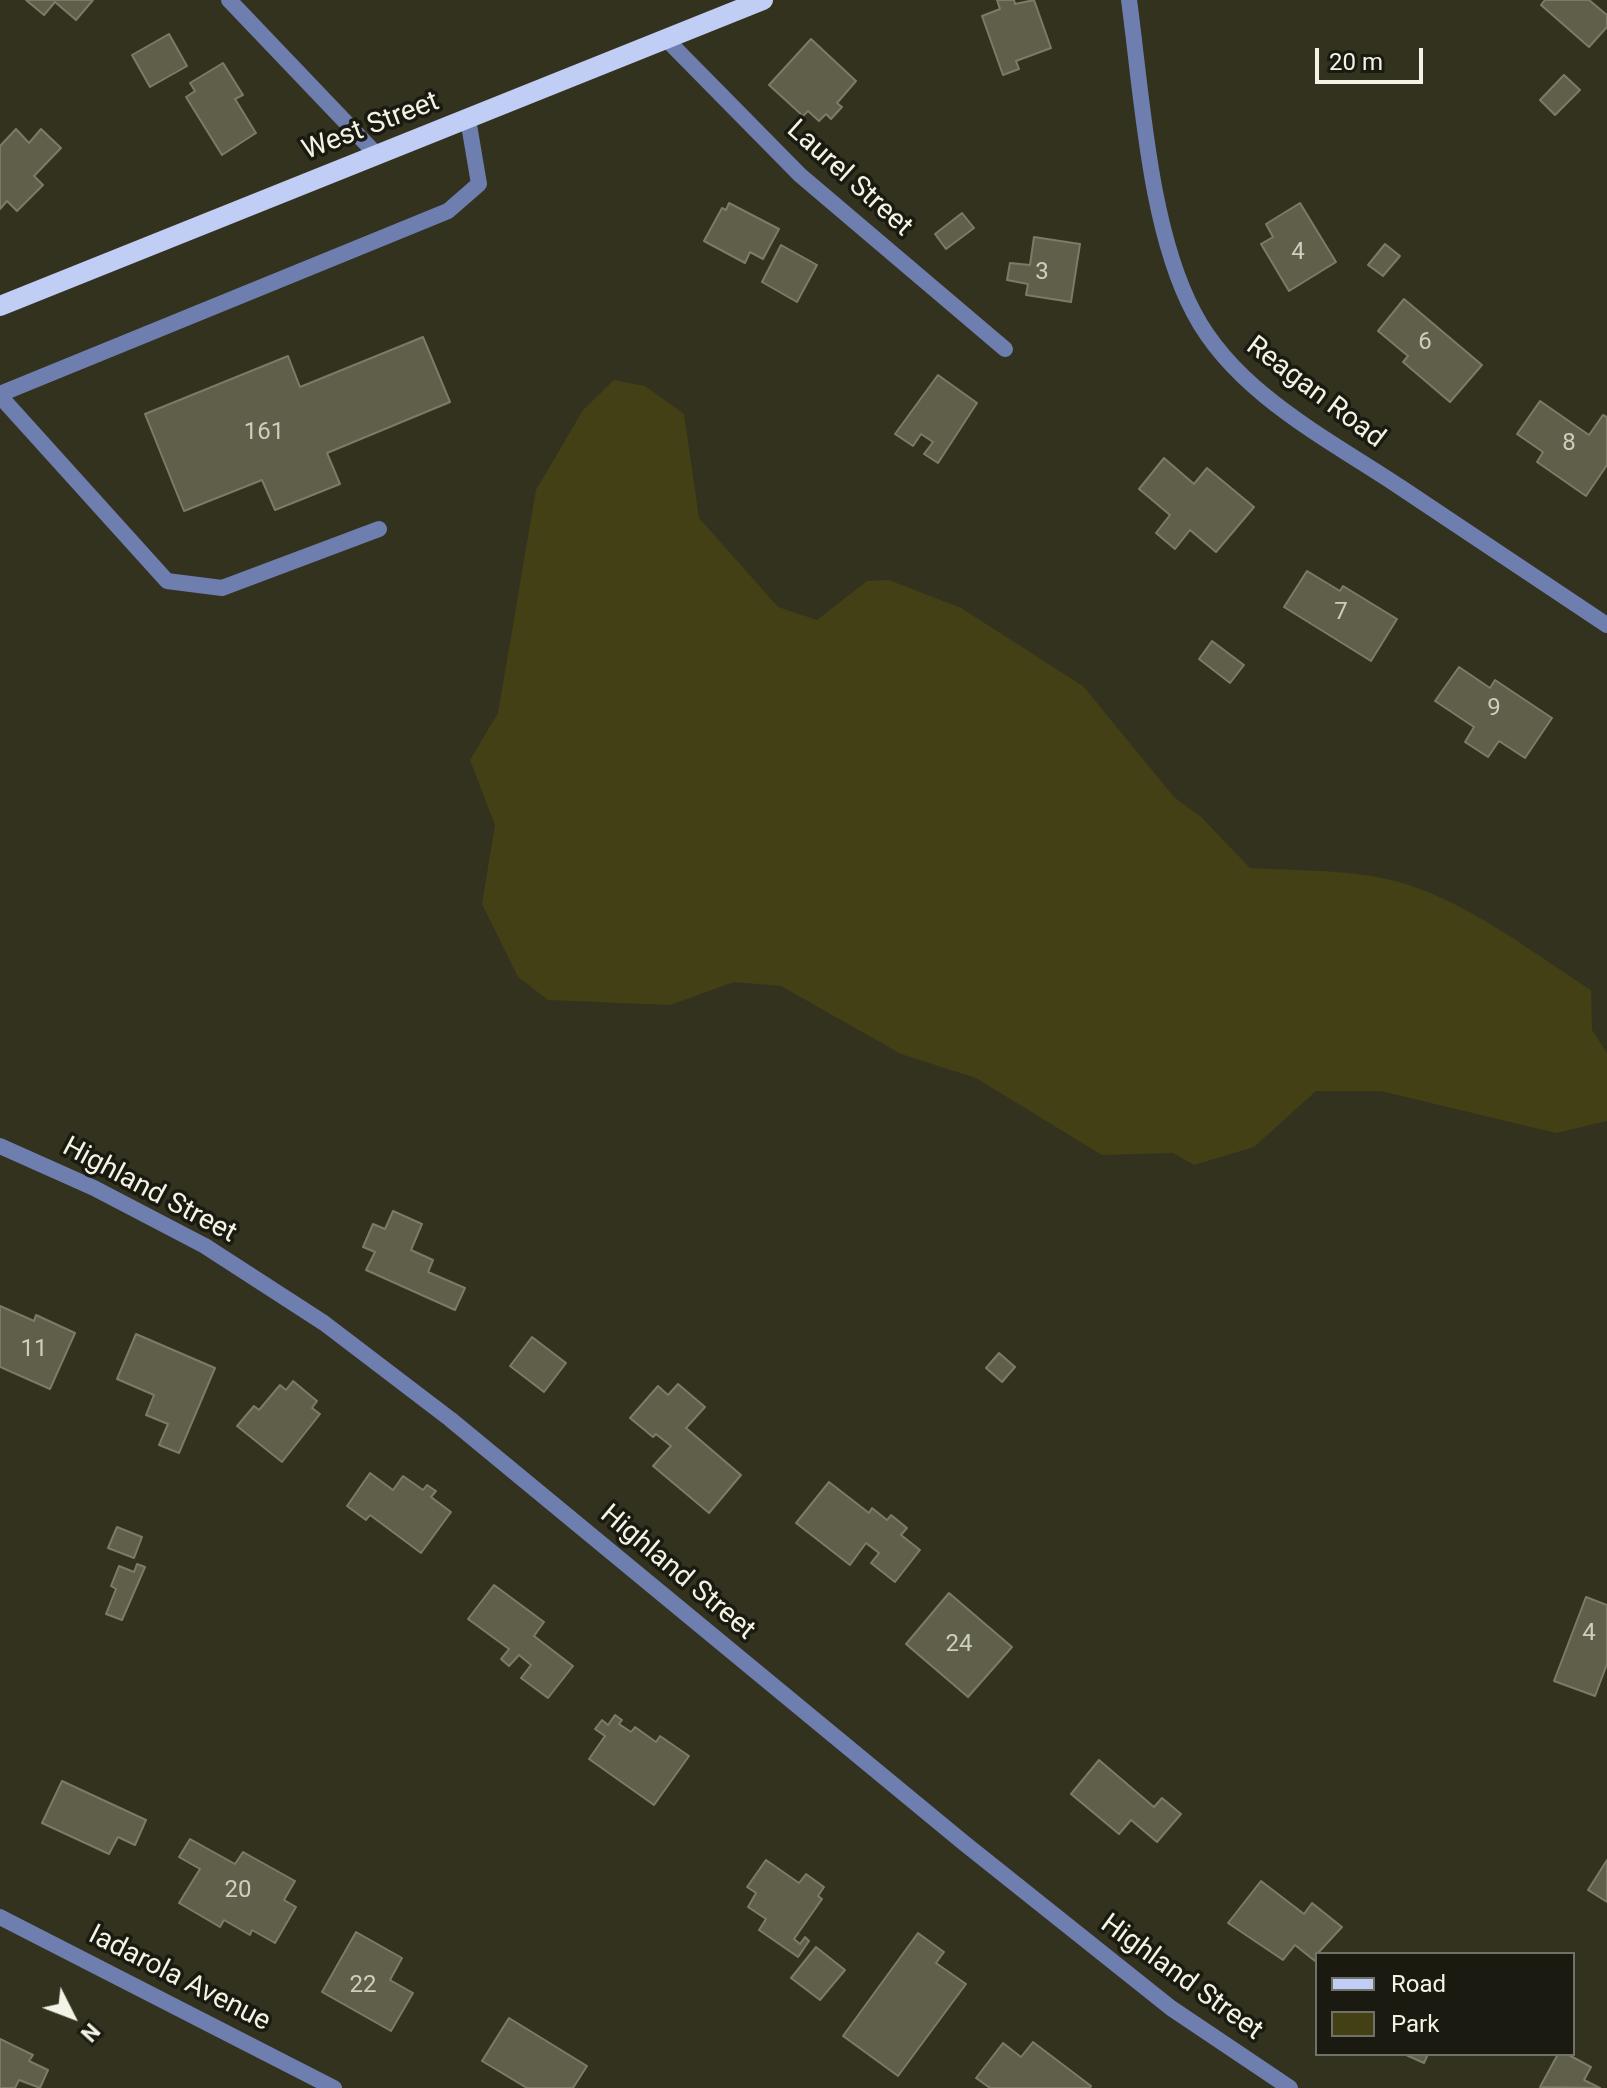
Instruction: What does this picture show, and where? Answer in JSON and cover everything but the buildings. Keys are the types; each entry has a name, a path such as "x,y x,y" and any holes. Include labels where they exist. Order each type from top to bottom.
{"main road":[{"name":"West Street","path":"0,306 763,0"}],"street":[{"path":"229,0 377,155"},
{"name":"Reagan Road","path":"1129,0 1156,188 1179,280 1212,344 1234,369 1303,422 1607,625"},
{"name":"Laurel Street","path":"666,39 800,175 1005,349"},
{"path":"379,529 222,588 167,581 0,395 448,211 479,184 468,119"},
{"name":"Highland Street","path":"0,1146 94,1188 205,1246 324,1323 450,1419 964,1843 1171,2008 1290,2088"},
{"name":"Iadarola Avenue","path":"0,1917 334,2088"}],"green space":[{"path":"614,380 645,386 684,414 699,518 778,607 817,620 867,581 889,580 961,608 1083,686 1174,797 1201,817 1250,868 1356,874 1417,888 1495,927 1591,990 1592,1030 1607,1053 1607,1121 1556,1133 1381,1091 1316,1091 1254,1147 1194,1165 1173,1153 1102,1155 976,1078 901,1054 781,986 734,982 670,1005 548,1000 518,977 482,904 495,825 470,760 498,713 536,490 583,410"}]}
